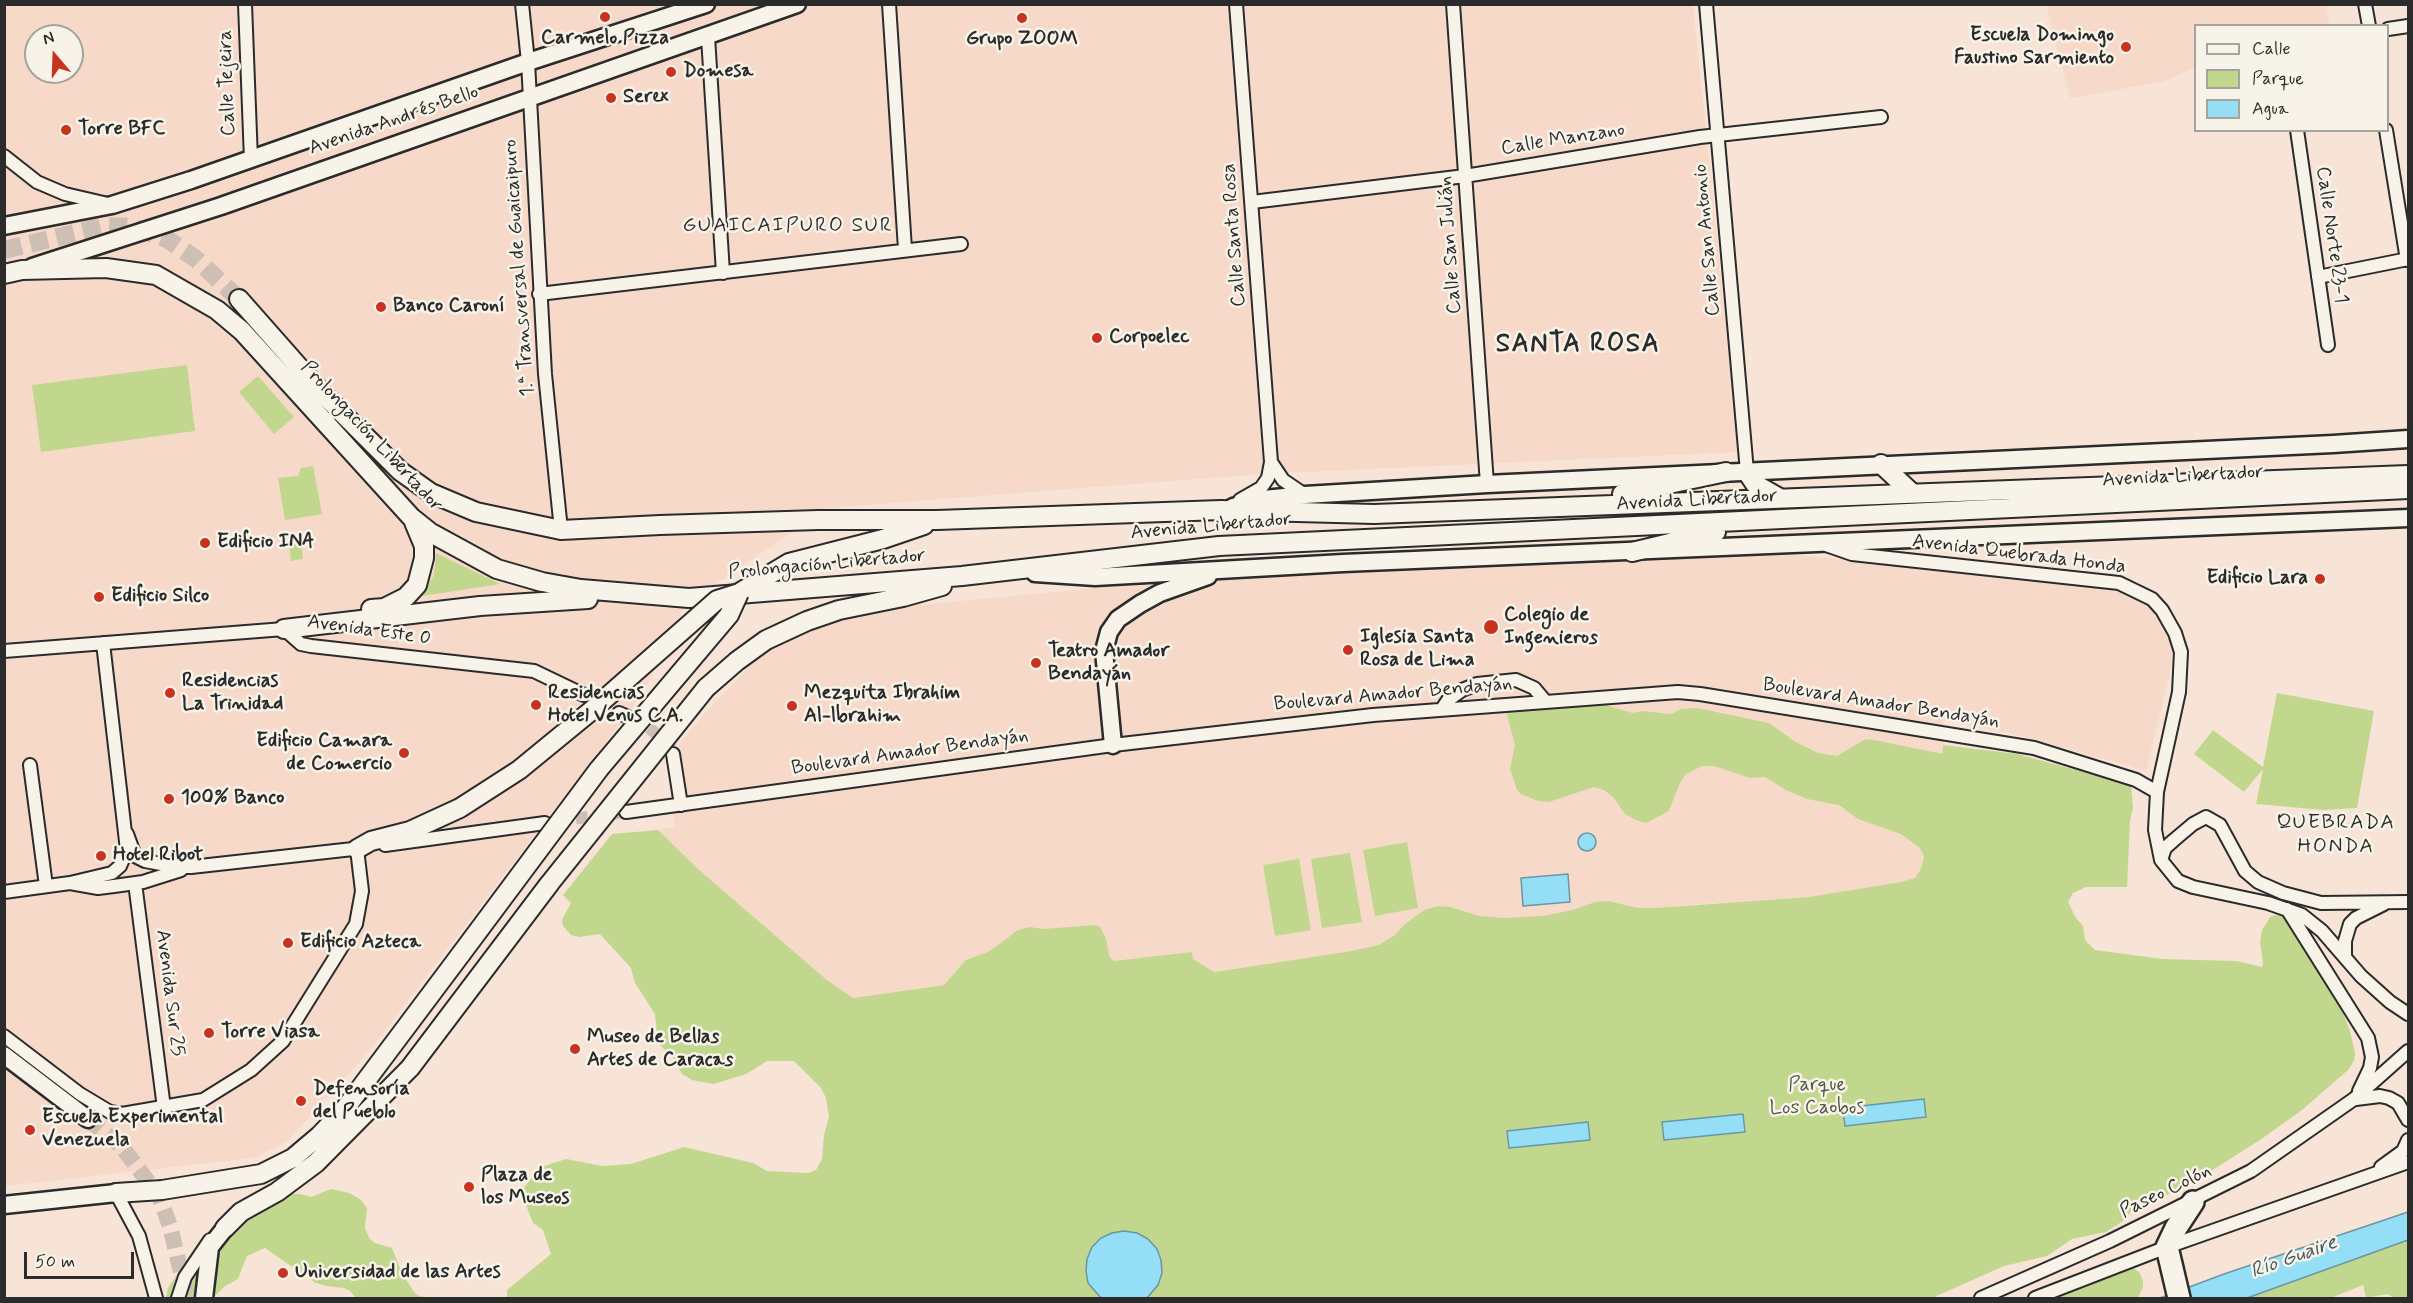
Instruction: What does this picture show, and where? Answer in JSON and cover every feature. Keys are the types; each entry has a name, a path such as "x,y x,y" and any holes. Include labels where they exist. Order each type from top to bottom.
{"highway":[{"path":"2179,1299 2169,1255 2175,1228 2193,1202"}],"main road":[{"name":"Avenida Andrés Bello","path":"4,226 112,205 251,160 528,62 706,4"},
{"name":"Avenida Andrés Bello","path":"13,272 221,206 797,4"},
{"name":"Prolongación Libertador","path":"13,272 106,268 156,275 217,310 242,331 411,518 449,544 508,573 581,589 689,598 962,576"},
{"name":"Prolongación Libertador","path":"240,299 328,399 400,471 431,493 476,512 561,530 818,520 937,520"},
{"name":"Avenida Libertador","path":"1221,510 1264,499 1487,483 2409,439"},
{"path":"2202,482 2245,476 2409,463"},
{"path":"1881,465 1911,492"},
{"path":"1559,506 1679,484 1726,472"},
{"path":"1747,472 1755,484 1780,497"},
{"name":"Avenida Libertador","path":"962,576 1219,546 2328,493 2351,484 2409,475"},
{"name":"Avenida Libertador","path":"937,520 1221,510 1374,514 2202,482 2351,484 2409,489"},
{"path":"2328,493 2371,498 2409,499"},
{"path":"284,630 291,622 300,619 384,608 406,597 417,585 424,558 424,546 411,518"},
{"name":"Avenida Libertador","path":"989,573 1045,573 1095,577 2409,518"},
{"path":"1632,552 1695,536 1780,519"},
{"path":"357,849 371,841 410,831 460,808 519,770 591,711 717,600 739,593 767,574 789,563 883,539 937,520"},
{"path":"1113,745 1104,651 1108,632 1118,619 1160,593 1224,570"},
{"path":"204,1299 210,1247 225,1228 241,1212 276,1192 316,1163 410,1068 550,883 706,688 766,640 807,621 839,610 903,597 949,583 962,576"},
{"path":"4,1205 116,1192 162,1190 250,1176 261,1174 293,1158 344,1110 600,769 729,615 739,593"},
{"path":"284,630 414,613 537,601 689,598"},
{"path":"4,1055 88,1119"}],"street":[{"name":"Calle Tejeira","path":"245,4 251,160"},
{"name":"1.ª Transversal de Guaicaipuro","path":"522,4 528,62 539,294 561,530"},
{"path":"888,4 905,249"},
{"name":"Calle Santa Rosa","path":"1221,510 1261,488 1268,478 1271,462 1236,4"},
{"name":"Calle San Julián","path":"1453,4 1487,483"},
{"name":"Calle San Antonio","path":"1706,4 1747,472"},
{"path":"2365,4 2369,24"},
{"path":"2389,29 2409,26"},
{"path":"708,37 723,273"},
{"name":"Calle Manzano","path":"1252,202 1466,176 1719,136 1881,117"},
{"name":"Calle Norte 23-1","path":"2297,132 2328,345"},
{"path":"2318,277 2408,260 2386,132"},
{"path":"4,156 37,182 65,194 112,205"},
{"path":"539,294 961,244"},
{"path":"1271,462 1283,480 1305,495"},
{"name":"Avenida Quebrada Honda","path":"1825,544 1852,555 2119,583 2152,599 2162,610 2175,633 2181,652 2179,692 2157,792 2155,830 2161,860"},
{"name":"Avenida Este 0","path":"4,651 284,630 301,644 334,650 343,648 534,671 584,695"},
{"path":"4,892 70,883 112,873 124,859 127,850 127,834 103,643"},
{"path":"1442,710 1448,700 1462,690 1477,684 1516,680 1534,688 1545,701"},
{"name":"Boulevard Amador Bendayán","path":"626,812 1113,745 1373,715 1660,692 1700,694 2034,748 2136,780 2157,792"},
{"path":"673,754 681,805"},
{"path":"30,765 46,886"},
{"path":"2409,902 2321,903 2296,898 2258,882 2245,872 2220,825 2206,817 2193,824 2165,848 2161,860 2178,881 2193,887 2287,908 2312,922 2361,976 2390,1002 2409,1014"},
{"path":"70,883 98,888 135,883 191,867 357,849 545,823"},
{"path":"127,834 135,856 141,860 159,865 191,867"},
{"path":"4,1036 80,1094 110,1112 122,1114 203,1100 251,1070 283,1041 356,924 362,891 357,849"},
{"name":"Avenida Sur 25","path":"135,883 164,1108"},
{"path":"2345,957 2345,941 2350,924 2356,918 2385,903"},
{"name":"Paseo Colón","path":"2287,908 2371,1047 2370,1068 2354,1099"},
{"name":"Paseo Colón","path":"1981,1299 2193,1202 2251,1171 2354,1099 2409,1051"},
{"path":"2354,1099 2380,1096 2389,1098 2398,1103 2409,1120"},
{"path":"2359,1179 2403,1151 2409,1140"},
{"path":"2034,1299 2169,1255 2359,1179 2409,1162"},
{"path":"116,1192 137,1230 156,1299"},
{"path":"178,1299 185,1277 207,1244 225,1228"}],"shaded area":[{"path":"5,5 1693,5 1739,452 1262,474 828,508 685,605 642,695 367,1054 288,1141 254,1158 5,1186"},
{"name":"Escuela Domingo Faustino Sarmiento","path":"2046,5 2326,5 2330,24 2194,24 2194,68 2162,82 2070,98"},
{"path":"1721,554 1800,555 2120,586 2152,604 2169,634 2174,657 2146,771 2026,737 1943,720 1942,897 1809,897 1684,905 1195,974 1192,952 1052,969 837,1000 696,871 658,830 675,827 666,759 707,711 761,654 793,630 835,613 1251,573 1558,563"}],"green space":[{"path":"187,365 195,431 41,452 32,385"},
{"path":"258,376 294,417 274,434 239,392"},
{"path":"313,466 322,514 285,520 278,478 298,476 301,468"},
{"path":"301,541 303,559 291,561 289,543"},
{"path":"436,553 500,584 422,596 434,575"},
{"path":"2277,693 2374,711 2357,808 2324,810 2256,804 2263,769 2244,792 2194,754 2213,730 2263,767"},
{"name":"Parque Los Caobos","path":"1590,700 1632,713 1642,711 1671,714 1681,709 1697,708 1769,723 1794,741 1818,753 1837,756 1869,739 1943,754 1943,745 2017,754 2131,785 2133,808 2130,821 2127,887 2086,887 2073,893 2068,902 2083,926 2085,940 2095,950 2162,959 2236,961 2262,967 2260,942 2262,930 2271,916 2283,914 2288,917 2340,1005 2350,1031 2355,1053 2354,1061 2348,1070 2302,1110 2260,1140 2184,1188 2134,1208 2123,1221 2106,1232 2072,1239 2047,1256 2004,1266 1932,1298 507,1298 507,1290 551,1254 543,1230 533,1223 524,1200 523,1189 538,1169 544,1166 566,1159 602,1166 631,1164 684,1147 753,1163 767,1171 808,1173 816,1170 822,1159 824,1135 829,1117 826,1098 821,1088 794,1061 767,1061 746,1074 714,1084 692,1080 682,1074 674,1059 658,1043 655,1014 635,983 631,968 600,934 579,937 571,935 563,926 562,920 571,903 563,895 612,834 658,830 699,870 828,981 853,998 944,985 966,960 990,951 1018,930 1030,927 1043,929 1096,925 1100,927 1105,936 1110,958 1114,961 1192,952 1193,959 1214,972 1379,945 1395,935 1424,910 1438,906 1450,907 1479,916 1504,918 1543,916 1573,910 1595,902 1608,901 1638,908 1656,908 1809,897 1902,882 1915,878 1921,869 1924,857 1922,852 1919,847 1901,834 1858,819 1839,805 1807,799 1765,777 1750,778 1714,766 1702,766 1686,774 1669,811 1646,823 1625,814 1613,797 1604,790 1594,787 1549,802 1538,801 1521,794 1517,790 1510,769 1515,745 1505,707"},
{"path":"1407,842 1418,908 1375,916 1363,850"},
{"path":"1350,853 1362,922 1322,928 1311,859"},
{"path":"1299,859 1311,930 1275,936 1263,865"},
{"path":"331,1189 349,1193 360,1199 367,1208 365,1228 369,1238 375,1243 392,1248 402,1273 414,1292 419,1296 433,1298 356,1298 344,1288 314,1282 265,1248 247,1256 238,1279 225,1286 213,1298 166,1298 168,1288 178,1273 228,1239 237,1224 283,1194 300,1194 311,1197"},
{"path":"2408,1240 2408,1298 2395,1298 2387,1294 2366,1298 2363,1285 2331,1298 2247,1298"},
{"path":"2130,1265 2139,1272 2143,1281 2138,1298 2032,1298"}],"water":[{"path":"1583,833 1591,833 1596,838 1594,849 1583,851 1578,846 1578,838"},
{"path":"1568,874 1570,902 1523,906 1521,878"},
{"path":"1924,1099 1926,1117 1845,1126 1843,1108"},
{"path":"1743,1114 1745,1132 1664,1140 1662,1122"},
{"path":"1588,1122 1590,1140 1509,1148 1507,1131"},
{"name":"Río Guaire","path":"2408,1212 2408,1240 2247,1298 2160,1298 2224,1274"},
{"path":"1124,1231 1137,1233 1148,1239 1157,1249 1162,1273 1158,1285 1147,1298 1101,1298 1088,1283 1087,1259 1092,1247 1101,1238"}],"tunnel":[{"path":"4,250 105,226 133,227 167,239 196,259 239,299"},
{"path":"649,728 669,744 673,754"},
{"path":"558,821 626,812"},
{"path":"88,1119 122,1147 159,1196 170,1226 187,1298"}],"place":[{"name":"Carmelo Pizza","path":"605,17"},
{"name":"Grupo ZOOM","path":"1022,18"},
{"name":"Escuela Domingo Faustino Sarmiento","path":"2126,47"},
{"name":"Domesa","path":"671,72"},
{"name":"Serex","path":"611,98"},
{"name":"Torre BFC","path":"66,130"},
{"name":"Banco Caroní","path":"381,307"},
{"name":"Corpoelec","path":"1097,338"},
{"name":"Edificio INA","path":"205,543"},
{"name":"Edificio Lara","path":"2320,579"},
{"name":"Edificio Silco","path":"99,597"},
{"name":"Colegio de Ingenieros","path":"1491,627"},
{"name":"Iglesia Santa Rosa de Lima","path":"1348,650"},
{"name":"Teatro Amador Bendayán","path":"1036,663"},
{"name":"Residencias La Trinidad","path":"170,693"},
{"name":"Residencias Hotel Venus C.A.","path":"536,705"},
{"name":"Mezquita Ibrahim Al-lbrahim","path":"792,706"},
{"name":"Edificio Camara de Comercio","path":"404,753"},
{"name":"100% Banco","path":"169,799"},
{"name":"Hotel Ribot","path":"101,856"},
{"name":"Edificio Azteca","path":"288,943"},
{"name":"Torre Viasa","path":"209,1033"},
{"name":"Museo de Bellas Artes de Caracas","path":"575,1049"},
{"name":"Defensoría del Pueblo","path":"301,1101"},
{"name":"Escuela Experimental Venezuela","path":"30,1130"},
{"name":"Plaza de los Museos","path":"469,1187"},
{"name":"Universidad de las Artes","path":"283,1273"}],"district":[{"name":"GUAICAIPURO SUR","path":"788,227"},
{"name":"SANTA ROSA","path":"1578,346"},
{"name":"QUEBRADA HONDA","path":"2336,836"}]}
